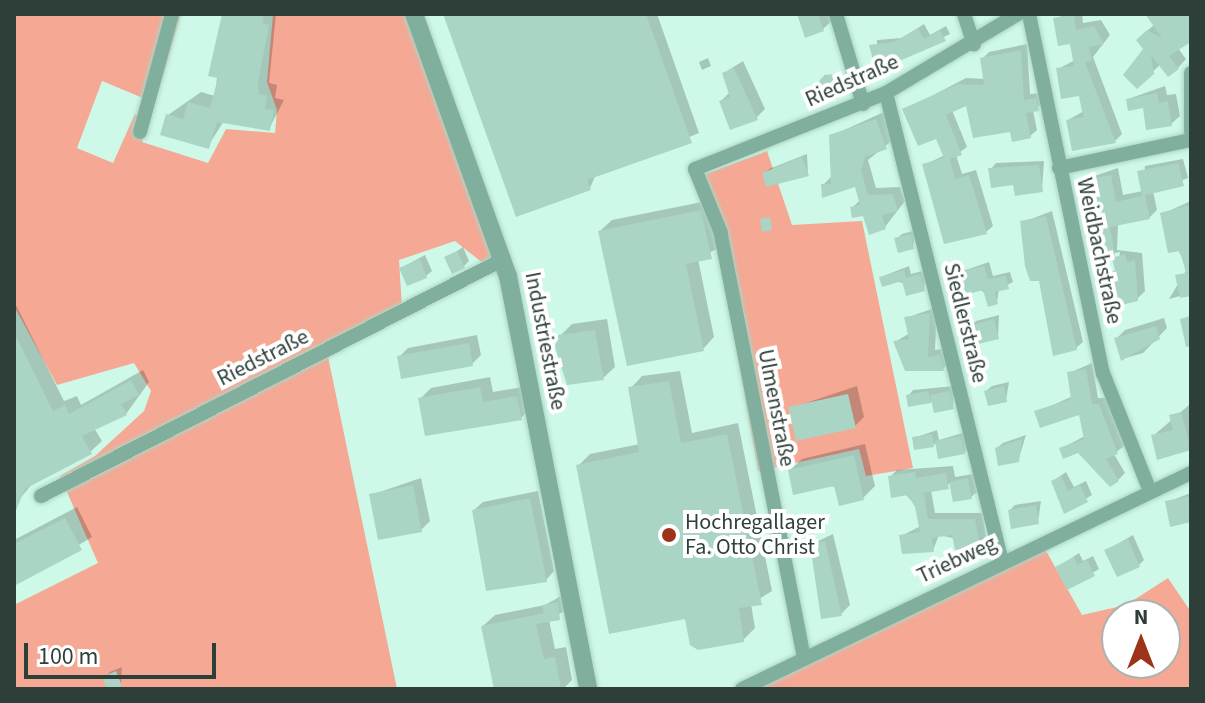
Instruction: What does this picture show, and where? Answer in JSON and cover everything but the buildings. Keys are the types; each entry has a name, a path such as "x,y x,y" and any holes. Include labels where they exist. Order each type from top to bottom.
{"street":[{"path":"140,132 172,14"},
{"name":"Industriestraße","path":"414,14 504,259 588,689"},
{"path":"836,14 863,104"},
{"path":"964,14 974,44"},
{"name":"Riedstraße","path":"695,169 886,93 974,44 1018,14"},
{"name":"Weidbachstraße","path":"1029,14 1103,373 1150,491"},
{"path":"1191,73 1191,131"},
{"name":"Siedlerstraße","path":"886,93 1002,563"},
{"path":"1059,168 1191,140"},
{"name":"Ulmenstraße","path":"695,169 721,233 804,658"},
{"name":"Riedstraße","path":"41,496 504,259"},
{"name":"Triebweg","path":"742,689 1191,473"}],"shaded area":[{"path":"14,14 181,14 155,103 102,81 77,148 113,163 135,114 148,119 142,142 208,163 226,129 275,133 277,110 267,82 273,14 407,14 495,258 484,264 455,241 399,260 402,307 326,347 397,689 14,689 14,605 98,563 60,476 95,456 144,411 151,391 134,363 57,385 14,306"},
{"path":"767,151 792,225 862,221 913,468 866,476 859,449 758,471 715,230 695,178"},
{"path":"1045,549 1082,615 1101,611 1101,679 1181,679 1181,599 1135,599 1168,578 1191,612 1191,689 751,689"}],"place":[{"name":"Hochregallager Fa. Otto Christ","path":"669,535"}]}
